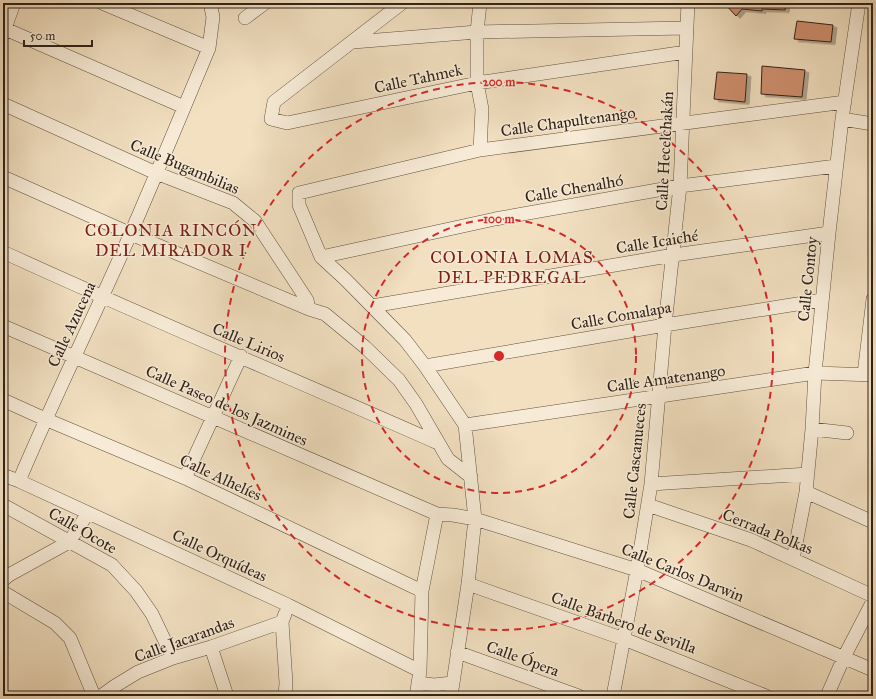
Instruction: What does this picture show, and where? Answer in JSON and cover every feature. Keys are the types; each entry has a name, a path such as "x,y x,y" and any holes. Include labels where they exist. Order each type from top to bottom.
{"street":[{"path":"14,3 4,30 184,107"},
{"path":"102,3 209,48"},
{"name":"Calle Azucena","path":"19,481 45,419 131,234 209,48 213,17 210,3"},
{"path":"245,18 265,3"},
{"path":"480,3 477,32 477,83 482,109 480,150"},
{"name":"Calle Hecelchakán","path":"659,396 680,186 688,3"},
{"name":"Calle Contoy","path":"793,559 806,492 815,373 836,166 858,3"},
{"path":"353,42 398,4"},
{"path":"353,42 477,32 686,28"},
{"name":"Calle Tahmek","path":"353,42 274,102 271,119 288,123 477,83 686,52"},
{"name":"Calle Chapultenango","path":"321,257 299,205 299,193 480,150 683,122 845,102"},
{"name":"Calle Bugambilias","path":"3,104 156,172 234,203 255,220 307,300 309,309"},
{"path":"842,119 873,124"},
{"name":"Calle Chenalhó","path":"321,257 494,219 680,186 836,166"},
{"path":"3,177 131,234 309,309 325,314 365,347 399,380 416,404 448,459 471,477"},
{"name":"Calle Icaiché","path":"372,306 674,255 829,233"},
{"name":"Calle Lirios","path":"3,252 102,297 241,356 438,443"},
{"path":"321,257 405,340 425,366 465,425 475,519 468,584 451,689"},
{"path":"868,374 873,298"},
{"name":"Calle Comalapa","path":"425,366 822,300"},
{"name":"Calle Paseo de los Jazmines","path":"3,326 212,418 437,514 475,519"},
{"path":"185,478 241,356"},
{"name":"Calle Amatenango","path":"465,425 815,373 868,374"},
{"name":"Calle Cascanueces","path":"613,696 648,505 659,396"},
{"name":"Calle Alhelíes","path":"3,400 185,478 422,591"},
{"path":"812,428 847,433"},
{"path":"651,484 808,474"},
{"name":"Calle Orquídeas","path":"3,475 288,605 434,685 451,689"},
{"path":"806,492 873,522"},
{"name":"Calle Ocote","path":"3,505 112,565 136,591 152,614 173,658"},
{"name":"Cerrada Polkas","path":"648,505 751,540 873,596"},
{"path":"3,580 69,542 88,513"},
{"path":"416,696 419,677 422,591 437,514"},
{"name":"Calle Carlos Darwin","path":"475,519 637,570 873,670"},
{"name":"Calle Barbero de Sevilla","path":"468,584 624,639 761,695"},
{"path":"3,592 55,624 70,638 94,696"},
{"path":"827,696 844,657 873,601"},
{"path":"285,696 286,683 282,622 288,605"},
{"name":"Calle Jacarandas","path":"101,696 138,672 173,658 211,647 282,622"},
{"path":"211,647 227,696"},
{"name":"Calle Ópera","path":"457,652 579,696"}],"building":[{"path":"724,3 786,3 785,10 762,9 762,11 742,9 736,16"},
{"path":"797,21 833,25 831,42 794,39"},
{"path":"762,66 805,70 802,97 761,94"},
{"path":"717,72 747,74 745,102 714,99"}],"district":[{"name":"COLONIA RINCÓN DEL MIRADOR I","path":"171,240"},
{"name":"COLONIA LOMAS DEL PEDREGAL","path":"512,267"}]}
